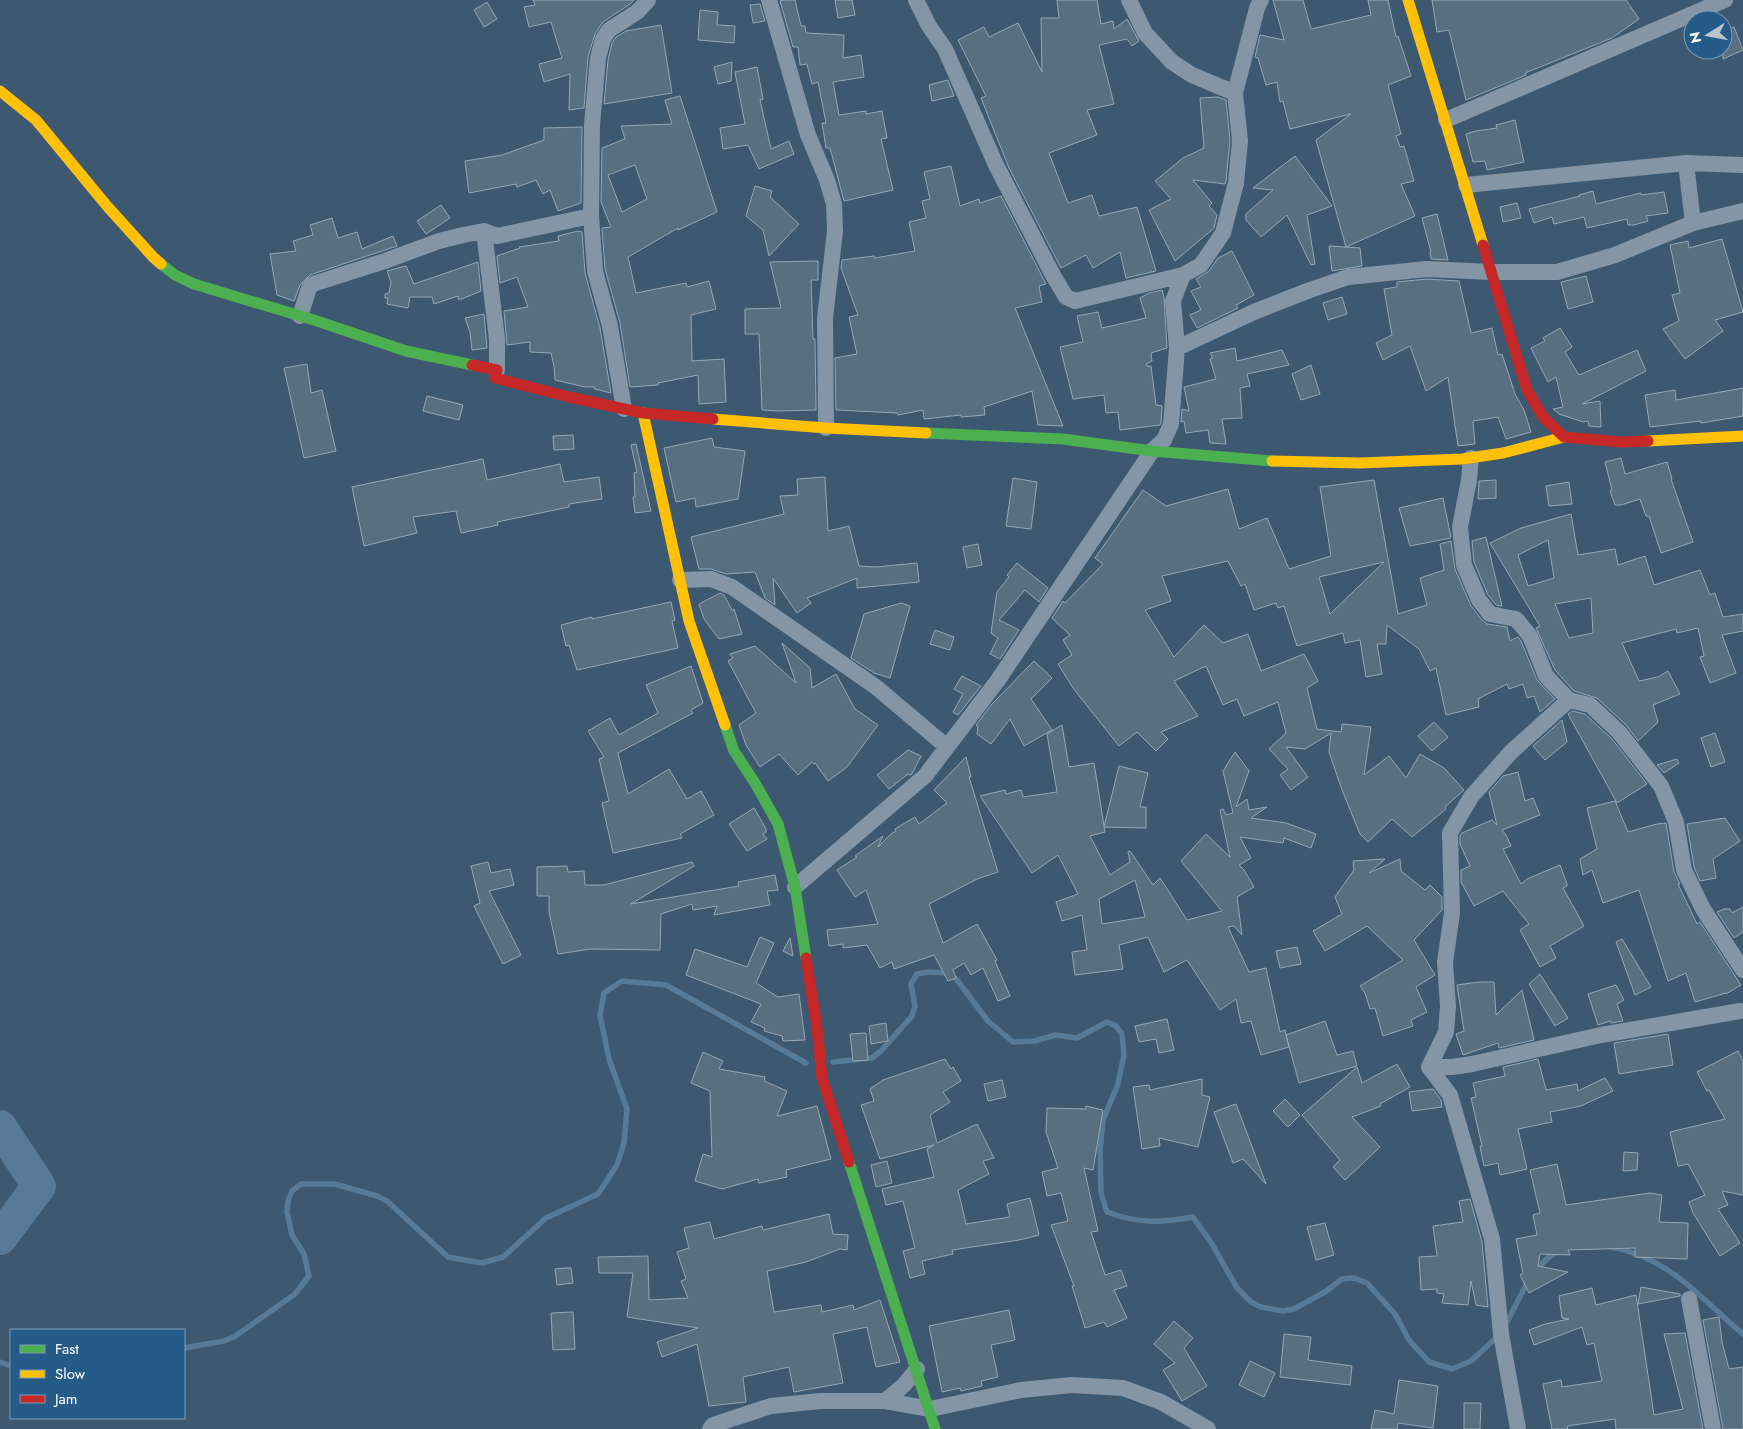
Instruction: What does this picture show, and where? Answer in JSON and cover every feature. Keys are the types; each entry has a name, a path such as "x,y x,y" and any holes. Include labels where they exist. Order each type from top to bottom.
{"street":[{"path":"624,408 610,326 595,271 591,216 592,125 598,58 603,39 609,30 637,12 648,0"},
{"path":"769,0 808,135 827,180 834,204 835,230 825,318 826,428"},
{"path":"916,0 929,26 945,49 996,165 1066,297 1075,301 1183,275 1201,265 1223,233 1237,175 1240,141 1235,93 1257,8 1261,0"},
{"path":"1129,0 1145,33 1172,62 1192,75 1235,93"},
{"path":"1408,0 1527,390 1543,417 1564,437"},
{"path":"1446,120 1725,0"},
{"path":"0,91 36,120 107,206 153,257 175,275 194,284 406,351 497,370"},
{"path":"1466,185 1686,164 1743,165"},
{"path":"1686,164 1693,223"},
{"path":"1177,348 1264,308 1348,277 1427,269 1491,272 1557,272 1615,255 1693,223 1743,211"},
{"path":"300,316 309,288 313,284 439,241 484,230 497,236 591,216"},
{"path":"484,230 496,330 497,370 495,378 643,413 826,428 1063,439 1152,451 1264,461 1360,463 1471,458 1502,453 1564,437 1621,442 1743,436"},
{"path":"795,887 925,776 998,680 1152,451 1164,440 1171,424 1177,348 1173,301 1183,275"},
{"path":"643,413 688,621 734,751 778,824 795,887 817,1028 822,1078 936,1429"},
{"path":"1471,458 1460,527 1464,565 1479,600 1490,614 1516,620 1530,636 1546,676 1569,700 1590,705 1619,732 1661,786 1676,822 1684,870 1703,909 1743,970"},
{"path":"680,580 711,578 732,586 876,687 947,747"},
{"path":"1429,1067 1446,1032 1448,1006 1446,962 1452,913 1450,832 1471,797 1511,752 1569,700"},
{"path":"1429,1067 1452,1067 1472,1064 1601,1035 1742,1012"},
{"path":"1429,1067 1450,1095 1492,1239 1501,1334 1518,1429"},
{"path":"1689,1299 1713,1429"},
{"path":"885,1401 904,1385 917,1368"},
{"path":"710,1429 712,1425 771,1406 820,1401 885,1401 930,1409 1021,1390 1072,1386 1123,1388 1161,1402 1208,1429"}],"building":[{"path":"533,0 634,0 603,22 595,34 588,57 584,108 569,110 570,74 544,82 539,64 562,58 551,22 529,27 524,7 535,5"},
{"path":"795,0 801,26 805,26 806,33 844,35 843,58 861,55 864,77 833,82 839,115 866,111 866,114 882,111 887,138 881,139 893,190 844,201 830,148 826,148 822,123 826,123 818,82 812,84 807,64 800,65 798,47 793,47 780,1"},
{"path":"835,0 852,0 855,15 838,18"},
{"path":"1057,0 1097,0 1101,24 1113,21 1114,29 1127,19 1139,41 1132,46 1127,39 1099,45 1114,104 1087,110 1097,135 1049,153 1068,203 1092,195 1099,216 1137,207 1156,271 1126,278 1120,252 1093,268 1086,255 1061,268 1009,168 981,98 986,96 958,40 984,27 989,37 1018,23 1042,72 1041,18 1059,18"},
{"path":"1273,0 1303,0 1311,29 1371,15 1368,0 1388,0 1396,37 1398,36 1411,76 1388,85 1401,134 1396,136 1400,147 1404,146 1414,181 1401,184 1415,216 1346,247 1316,140 1351,114 1290,129 1283,101 1280,102 1277,82 1266,85 1258,58 1255,57 1260,35 1284,40"},
{"path":"1432,0 1626,0 1639,19 1612,38 1525,73 1526,75 1466,100 1449,30 1437,32"},
{"path":"487,2 497,19 484,27 474,10"},
{"path":"760,4 765,21 753,23 750,5"},
{"path":"700,10 718,12 717,25 735,26 734,43 698,40"},
{"path":"661,25 672,93 604,104 608,60 612,43 616,37 626,31"},
{"path":"1733,27 1743,50 1733,54"},
{"path":"732,62 731,81 718,84 714,67"},
{"path":"757,67 763,99 760,100 771,149 789,141 794,154 759,169 748,145 723,149 720,128 745,124 735,72"},
{"path":"948,80 954,96 932,101 929,85"},
{"path":"680,96 717,212 678,230 678,228 628,257 636,293 686,283 687,287 709,281 716,309 691,315 692,361 724,359 726,402 699,404 698,375 658,383 658,385 630,387 620,323 605,269 602,228 611,227 601,202 602,148 625,139 621,126 672,124 665,100","holes":["635,165 647,199 622,212 608,175"]},
{"path":"1218,97 1226,100 1230,141 1226,181 1225,184 1193,180 1212,203 1209,206 1217,215 1214,228 1175,261 1149,210 1171,199 1155,181 1183,158 1204,148 1200,98"},
{"path":"1515,120 1524,162 1487,170 1485,161 1473,162 1466,134 1497,128 1496,125"},
{"path":"582,127 581,203 558,211 550,190 543,194 536,180 517,187 516,184 469,193 465,161 502,155 544,140 544,128"},
{"path":"1295,156 1332,206 1307,215 1315,264 1311,265 1287,215 1261,237 1246,220 1246,214 1273,190 1253,188"},
{"path":"951,166 960,206 979,199 980,203 1001,196 1046,284 1039,286 1042,302 1015,308 1063,426 1038,425 1032,391 984,407 985,415 961,417 961,415 924,419 923,410 898,415 897,413 836,410 835,358 857,354 849,317 858,315 841,268 842,260 874,256 875,258 915,251 909,222 926,218 922,201 930,199 924,172"},
{"path":"755,186 772,191 770,197 799,224 769,256 763,230 746,216"},
{"path":"1593,191 1596,204 1641,193 1641,195 1664,192 1668,213 1646,216 1648,221 1634,225 1628,225 1627,219 1587,228 1584,217 1554,224 1552,217 1534,223 1529,209"},
{"path":"1517,203 1521,218 1503,222 1500,207"},
{"path":"441,205 450,218 426,234 417,221"},
{"path":"1437,214 1448,260 1431,259 1431,252 1422,218"},
{"path":"332,218 338,238 357,232 362,249 393,236 397,246 310,275 300,285 294,301 277,295 270,254 296,251 293,241 313,235 310,225"},
{"path":"578,231 582,232 585,273 600,328 611,393 595,389 594,387 585,387 555,380 551,353 530,352 530,342 507,345 504,311 528,307 517,277 500,283 497,256 519,247 559,241 558,236"},
{"path":"1722,239 1743,312 1715,320 1723,331 1685,359 1663,329 1679,321 1672,295 1680,293 1670,245 1688,241 1689,248"},
{"path":"1329,246 1360,248 1362,266 1332,271"},
{"path":"1232,251 1254,295 1236,305 1238,308 1197,328 1190,315 1201,310 1191,291 1201,287 1196,279 1209,271 1218,258"},
{"path":"818,261 818,280 811,280 813,339 815,339 816,410 762,410 759,334 745,334 745,309 781,308 770,262"},
{"path":"478,262 481,291 459,300 458,296 434,304 432,297 410,297 408,308 387,304 388,298 385,298 385,294 389,293 391,282 387,271 406,266 414,284"},
{"path":"1586,276 1593,302 1568,309 1561,282"},
{"path":"1427,279 1459,281 1471,333 1492,328 1498,355 1502,354 1515,394 1524,410 1531,432 1506,439 1498,417 1473,421 1475,444 1458,446 1448,377 1426,391 1410,346 1383,360 1376,343 1392,335 1384,289 1397,287 1397,282"},
{"path":"1162,290 1167,348 1151,353 1152,361 1146,364 1151,366 1156,405 1162,406 1161,422 1160,425 1120,430 1118,412 1106,413 1104,395 1073,399 1060,347 1083,342 1077,316 1098,312 1102,328 1146,318 1140,298 1149,293"},
{"path":"1342,297 1347,314 1328,320 1323,303"},
{"path":"484,314 487,348 472,350 470,332 465,318"},
{"path":"1560,328 1572,347 1565,352 1579,375 1637,350 1646,371 1582,404 1600,401 1601,427 1589,426 1588,421 1583,422 1559,414 1553,409 1563,407 1556,377 1548,382 1531,348 1545,341 1543,338"},
{"path":"1235,348 1237,361 1282,350 1289,365 1247,374 1250,386 1240,388 1242,418 1222,419 1226,444 1210,443 1208,430 1186,433 1184,421 1181,422 1182,409 1189,411 1184,387 1216,379 1210,359 1213,358 1210,353"},
{"path":"307,364 311,393 322,390 336,451 304,458 284,368"},
{"path":"1311,365 1320,394 1301,400 1292,374"},
{"path":"1743,388 1743,416 1701,423 1701,421 1650,427 1645,395 1675,390 1676,400"},
{"path":"427,396 463,405 459,420 423,411"},
{"path":"573,435 574,449 554,450 553,436"},
{"path":"712,438 714,447 745,451 738,499 696,507 695,498 676,502 664,448"},
{"path":"636,444 651,511 635,513 633,497 635,497 634,473 637,472 631,445"},
{"path":"1621,458 1625,474 1667,462 1693,542 1661,553 1649,516 1646,516 1640,499 1615,505 1610,491 1612,490 1605,462"},
{"path":"483,459 487,480 560,464 564,482 599,477 602,499 569,504 569,507 497,522 498,525 461,533 456,511 413,517 417,533 364,546 352,487"},
{"path":"825,477 828,531 849,526 859,566 876,567 917,563 919,582 857,588 857,578 807,598 811,603 797,613 773,578 775,605 765,598 755,572 726,574 711,569 699,569 691,537 784,514 780,496 798,495 797,479"},
{"path":"1013,478 1037,482 1031,529 1006,526"},
{"path":"1374,480 1398,614 1427,605 1420,578 1444,570 1440,544 1451,541 1455,569 1471,606 1487,624 1507,627 1510,641 1518,637 1537,680 1555,699 1540,712 1534,696 1527,698 1523,684 1509,689 1507,684 1478,699 1479,707 1446,715 1436,668 1430,671 1419,649 1387,625 1386,644 1377,644 1382,674 1366,677 1360,640 1345,643 1343,633 1297,646 1284,606 1278,608 1276,603 1254,610 1245,584 1241,586 1228,561 1162,576 1171,601 1145,610 1174,657 1204,625 1223,643 1248,634 1261,671 1304,654 1318,681 1307,688 1317,729 1341,732 1342,724 1371,727 1364,775 1389,756 1406,778 1420,754 1444,768 1464,790 1445,807 1446,809 1412,837 1392,819 1368,842 1360,834 1329,752 1331,733 1305,749 1286,747 1308,777 1291,790 1280,775 1288,769 1269,749 1286,733 1278,702 1244,716 1237,699 1223,705 1206,666 1174,681 1198,716 1161,732 1168,739 1156,751 1137,732 1119,746 1073,688 1058,664 1072,655 1063,640 1070,635 1052,618 1063,601 1065,603 1103,564 1095,558 1143,490 1166,506 1228,489 1239,529 1267,518 1289,569 1331,556 1320,487","holes":["1384,562 1330,614 1319,577"]},
{"path":"1496,480 1496,498 1478,499 1479,481"},
{"path":"1569,482 1572,504 1549,506 1546,486"},
{"path":"1443,498 1451,538 1410,546 1399,508"},
{"path":"1571,514 1578,555 1615,549 1618,565 1645,556 1654,585 1700,570 1710,595 1715,593 1723,617 1743,614 1743,631 1722,635 1736,673 1710,683 1700,657 1704,656 1698,628 1677,633 1676,629 1622,643 1639,681 1658,677 1668,671 1680,694 1653,705 1658,722 1638,741 1626,725 1597,698 1574,691 1555,670 1536,628 1540,626 1490,543 1521,528","holes":["1548,540 1554,578 1528,586 1518,555","1591,598 1593,633 1569,638 1555,604"]},
{"path":"1486,537 1502,606 1496,605 1488,595 1474,562 1472,541"},
{"path":"978,544 982,565 967,568 963,547"},
{"path":"1017,563 1048,588 1039,602 1025,590 999,620 1019,630 1000,659 990,654 998,638 991,633 997,592"},
{"path":"720,593 724,595 732,610 734,609 742,634 719,639 704,619 699,604"},
{"path":"671,602 675,620 672,621 678,648 577,670 569,645 566,646 561,625"},
{"path":"901,603 910,606 890,678 874,673 851,658 864,614"},
{"path":"935,630 954,637 950,650 930,644"},
{"path":"782,643 810,668 812,688 836,674 855,709 878,725 847,767 828,781 815,763 812,762 798,775 779,754 760,767 746,745 739,725 756,713 728,661 733,658 730,654 755,646 796,683"},
{"path":"1034,661 1052,678 1031,699 1052,730 1024,746 1010,719 991,744 977,734 978,727 976,725 992,704"},
{"path":"691,666 703,703 691,710 693,713 618,753 628,794 669,769 687,799 701,791 714,815 680,834 682,838 613,853 602,803 609,801 599,759 604,757 588,731 610,718 619,735 658,713 646,685"},
{"path":"962,676 981,686 958,715 953,712 963,694 954,689"},
{"path":"1572,711 1585,714 1612,739 1647,784 1617,803 1568,714"},
{"path":"1562,720 1567,742 1545,760 1533,746"},
{"path":"1434,722 1448,737 1432,751 1418,736"},
{"path":"1062,725 1069,767 1094,763 1105,832 1090,836 1110,875 1130,862 1128,852 1130,851 1153,885 1160,878 1187,920 1222,911 1181,861 1206,834 1230,857 1220,810 1223,809 1226,815 1233,813 1223,771 1235,752 1249,771 1236,807 1247,799 1249,810 1267,807 1251,818 1286,823 1316,834 1311,848 1284,838 1283,843 1240,837 1251,858 1239,865 1254,887 1237,897 1242,935 1234,926 1228,927 1249,972 1266,968 1280,1032 1285,1030 1289,1047 1261,1055 1251,1021 1241,1023 1236,999 1220,1010 1187,960 1164,972 1148,937 1119,945 1123,969 1075,975 1072,952 1087,950 1082,915 1062,921 1056,902 1078,894 1058,855 1032,873 980,796 1005,790 1006,794 1021,790 1023,797 1057,792 1047,734","holes":["1135,880 1145,917 1102,924 1099,899"]},
{"path":"1715,733 1725,762 1711,767 1701,738"},
{"path":"908,750 921,756 912,774 908,774 889,789 877,775"},
{"path":"966,757 971,777 969,777 998,872 977,879 929,904 943,943 977,924 997,960 995,961 1010,996 998,1001 983,968 971,975 964,963 953,970 956,978 948,981 934,955 894,969 892,962 880,968 867,945 843,948 843,944 829,946 827,930 878,924 866,890 855,897 837,870 883,836 878,847 896,831 895,829 915,817 919,824 947,803 934,790"},
{"path":"1677,759 1679,763 1664,773 1657,765"},
{"path":"1119,766 1148,773 1140,807 1146,807 1146,828 1104,827"},
{"path":"1518,772 1525,801 1533,798 1540,815 1502,830 1511,846 1503,849 1521,884 1527,879 1560,865 1567,884 1563,888 1584,926 1550,946 1556,958 1540,967 1520,930 1529,924 1503,891 1474,906 1461,882 1461,870 1470,866 1460,844 1460,836 1462,833 1492,820 1497,825 1489,792 1503,776"},
{"path":"1615,801 1628,832 1666,823 1674,872 1680,884 1678,884 1697,924 1700,922 1741,985 1726,994 1695,1002 1686,973 1668,981 1639,890 1603,903 1592,870 1583,875 1580,859 1597,849 1587,808"},
{"path":"754,808 766,829 766,832 763,834 767,839 747,851 729,824"},
{"path":"1725,818 1740,841 1713,859 1716,878 1700,881 1694,867 1687,824"},
{"path":"1385,859 1369,873 1400,859 1401,871 1425,890 1430,885 1442,897 1442,910 1414,940 1435,975 1416,987 1427,1012 1411,1020 1413,1026 1383,1036 1375,1008 1370,1009 1365,993 1360,986 1403,960 1367,926 1325,951 1313,931 1342,914 1335,897 1354,870 1353,861"},
{"path":"488,862 491,873 510,869 514,885 489,891 521,955 503,964 474,906 480,903 471,866"},
{"path":"692,862 694,866 631,904 739,886 738,882 775,875 778,890 767,891 770,905 714,915 717,906 693,910 692,904 661,914 660,950 590,949 558,954 549,912 549,896 537,896 537,867 567,866 568,872 584,871 585,885 604,885"},
{"path":"1743,907 1743,932 1734,938 1717,912 1730,909 1732,913"},
{"path":"760,937 774,943 756,983 778,997 799,994 805,1040 783,1041 782,1036 764,1031 765,1028 751,1022 761,1004 686,975 695,949 747,967"},
{"path":"790,938 793,956 783,951"},
{"path":"1622,939 1651,987 1635,995 1616,942"},
{"path":"1297,947 1301,964 1280,968 1276,951"},
{"path":"1540,974 1568,1018 1555,1026 1529,984"},
{"path":"1494,982 1496,1015 1522,990 1534,1040 1499,1048 1498,1043 1463,1055 1456,1034 1464,1031 1457,985"},
{"path":"1616,985 1624,1000 1617,1004 1623,1021 1611,1023 1610,1021 1598,1025 1588,994"},
{"path":"1167,1019 1174,1050 1159,1053 1156,1039 1139,1042 1135,1026"},
{"path":"1325,1021 1337,1055 1353,1051 1357,1066 1299,1083 1286,1035"},
{"path":"886,1023 888,1041 871,1044 869,1026"},
{"path":"866,1033 868,1060 853,1061 850,1034"},
{"path":"1668,1034 1673,1065 1619,1074 1614,1043"},
{"path":"1738,1051 1743,1061 1743,1195 1722,1191 1728,1205 1718,1209 1740,1243 1720,1256 1693,1213 1689,1202 1705,1195 1688,1164 1678,1166 1670,1132 1725,1119 1697,1072"},
{"path":"703,1052 723,1061 719,1069 765,1077 764,1081 787,1091 777,1116 817,1106 831,1159 786,1170 787,1177 759,1183 758,1179 722,1189 695,1181 703,1154 712,1157 710,1091 691,1083"},
{"path":"945,1059 951,1069 953,1067 961,1081 943,1092 950,1102 930,1115 937,1143 977,1124 994,1158 983,1161 989,1174 958,1190 966,1224 1010,1217 1007,1204 1030,1198 1039,1235 1019,1240 952,1250 953,1254 922,1261 925,1274 910,1278 903,1251 915,1248 903,1201 886,1205 882,1189 934,1177 927,1149 934,1145 880,1159 861,1105 874,1101 870,1089 883,1080"},
{"path":"1538,1059 1546,1090 1577,1084 1578,1091 1605,1078 1613,1091 1581,1106 1550,1112 1552,1122 1518,1129 1527,1169 1500,1175 1498,1163 1484,1166 1480,1146 1482,1146 1471,1098 1476,1097 1473,1083 1505,1076 1503,1067"},
{"path":"1397,1064 1410,1087 1380,1104 1381,1106 1352,1117 1380,1147 1345,1180 1333,1167 1340,1160 1302,1115 1357,1067 1362,1083"},
{"path":"1202,1079 1202,1095 1210,1097 1198,1147 1159,1138 1160,1146 1142,1149 1133,1087 1149,1085 1150,1090"},
{"path":"1002,1080 1006,1097 988,1101 984,1084"},
{"path":"1433,1089 1441,1100 1442,1107 1412,1111 1409,1092"},
{"path":"1285,1099 1300,1115 1288,1127 1273,1111"},
{"path":"1236,1104 1266,1184 1243,1159 1233,1163 1214,1112"},
{"path":"1086,1106 1103,1110 1093,1170 1084,1168 1098,1231 1091,1232 1105,1275 1121,1270 1127,1286 1114,1290 1127,1318 1107,1327 1104,1322 1085,1328 1072,1286 1074,1286 1051,1225 1068,1221 1061,1193 1047,1196 1042,1172 1058,1168 1046,1132 1047,1108 1086,1109"},
{"path":"1624,1152 1638,1153 1637,1170 1623,1171"},
{"path":"887,1161 892,1183 876,1187 871,1165"},
{"path":"1557,1164 1566,1205 1650,1193 1662,1195 1659,1222 1688,1223 1687,1259 1635,1257 1635,1248 1568,1250 1570,1255 1540,1254 1538,1266 1568,1272 1529,1293 1520,1275 1523,1273 1516,1239 1537,1235 1533,1215 1540,1213 1530,1170"},
{"path":"1470,1199 1482,1242 1488,1307 1476,1305 1471,1281 1468,1305 1442,1303 1444,1294 1437,1293 1437,1289 1421,1290 1419,1257 1437,1256 1433,1226 1463,1222 1459,1201"},
{"path":"829,1214 833,1234 848,1235 847,1250 840,1249 806,1262 767,1271 774,1312 821,1305 822,1312 853,1305 854,1310 880,1300 900,1362 876,1367 867,1327 833,1334 843,1383 794,1392 789,1367 743,1377 746,1402 709,1406 697,1344 662,1357 657,1342 698,1328 627,1317 633,1273 599,1273 598,1257 648,1256 649,1300 688,1298 681,1281 686,1279 677,1252 689,1248 684,1228 710,1222 714,1239 762,1226 763,1230"},
{"path":"1325,1223 1334,1255 1316,1260 1307,1227"},
{"path":"571,1268 573,1283 557,1285 555,1269"},
{"path":"1641,1287 1680,1294 1680,1296 1638,1304"},
{"path":"1592,1288 1596,1305 1636,1295 1654,1415 1683,1409 1664,1334 1685,1333 1703,1429 1616,1429 1615,1419 1567,1426 1568,1429 1552,1429 1543,1384 1561,1380 1562,1387 1602,1381 1594,1343 1587,1345 1582,1327 1534,1345 1529,1330 1545,1324 1569,1319 1562,1318 1559,1296"},
{"path":"1009,1310 1015,1340 991,1345 998,1377 981,1381 982,1386 961,1391 960,1388 942,1392 929,1326"},
{"path":"573,1312 575,1349 553,1350 551,1313"},
{"path":"1719,1317 1722,1342 1729,1369 1743,1367 1743,1429 1723,1429 1703,1320"},
{"path":"1174,1321 1193,1338 1184,1348 1207,1386 1182,1401 1163,1370 1175,1363 1154,1344"},
{"path":"1284,1334 1311,1337 1308,1360 1352,1366 1350,1385 1280,1377"},
{"path":"1250,1361 1275,1373 1264,1397 1239,1385"},
{"path":"1399,1380 1438,1386 1433,1428 1398,1423 1397,1429 1371,1429 1375,1410 1394,1414"},
{"path":"1464,1403 1481,1403 1480,1429 1464,1429"}],"waterway":[{"path":"833,1062 872,1058 881,1051 912,1016 915,1006 911,984 917,974 928,972 949,973 957,980 988,1021 1013,1042 1035,1041 1055,1035 1077,1038 1107,1022 1116,1026 1122,1034 1124,1055 1118,1084 1103,1120 1100,1150 1101,1193 1107,1212 1130,1219 1150,1221 1193,1217 1212,1244 1237,1288 1251,1302 1261,1307 1283,1311 1294,1309 1325,1292 1342,1279 1354,1278 1367,1283 1395,1314 1409,1340 1429,1362 1452,1369 1471,1361 1498,1336"},
{"path":"185,1348 224,1341 234,1337 295,1294 309,1276 304,1254 292,1235 287,1212 288,1201 292,1191 301,1184 335,1184 377,1196 387,1201 448,1257 482,1263 503,1257 546,1218 598,1194 617,1165 624,1143 627,1109 609,1059 600,1015 604,993 622,981 666,985 806,1063"},
{"path":"0,1127 39,1186 0,1238"},
{"path":"1614,1248 1636,1254 1666,1269 1693,1289 1743,1334"},
{"path":"1535,1272 1542,1263 1558,1252"},
{"path":"1505,1326 1528,1281"},
{"path":"0,1362 10,1366"}],"traffic: fast":[{"path":"161,264 175,275 194,284 317,321 406,351 472,365"},
{"path":"926,433 1063,439 1152,451 1272,461"},
{"path":"725,725 734,751 778,824 795,887 806,958"},
{"path":"849,1162 935,1429"}],"traffic: slow":[{"path":"1408,0 1483,245"},
{"path":"0,91 36,120 107,206 161,264"},
{"path":"643,413 689,621 725,725"},
{"path":"713,419 826,428 926,433"},
{"path":"1648,441 1743,436"},
{"path":"1272,461 1360,463 1462,459 1503,453 1564,437"}],"traffic: jam":[{"path":"1483,245 1527,390 1543,417 1564,437 1621,442 1648,441"},
{"path":"472,365 497,370 495,378 569,397 643,413 713,419"},
{"path":"806,958 817,1027 822,1078 849,1162"}]}
